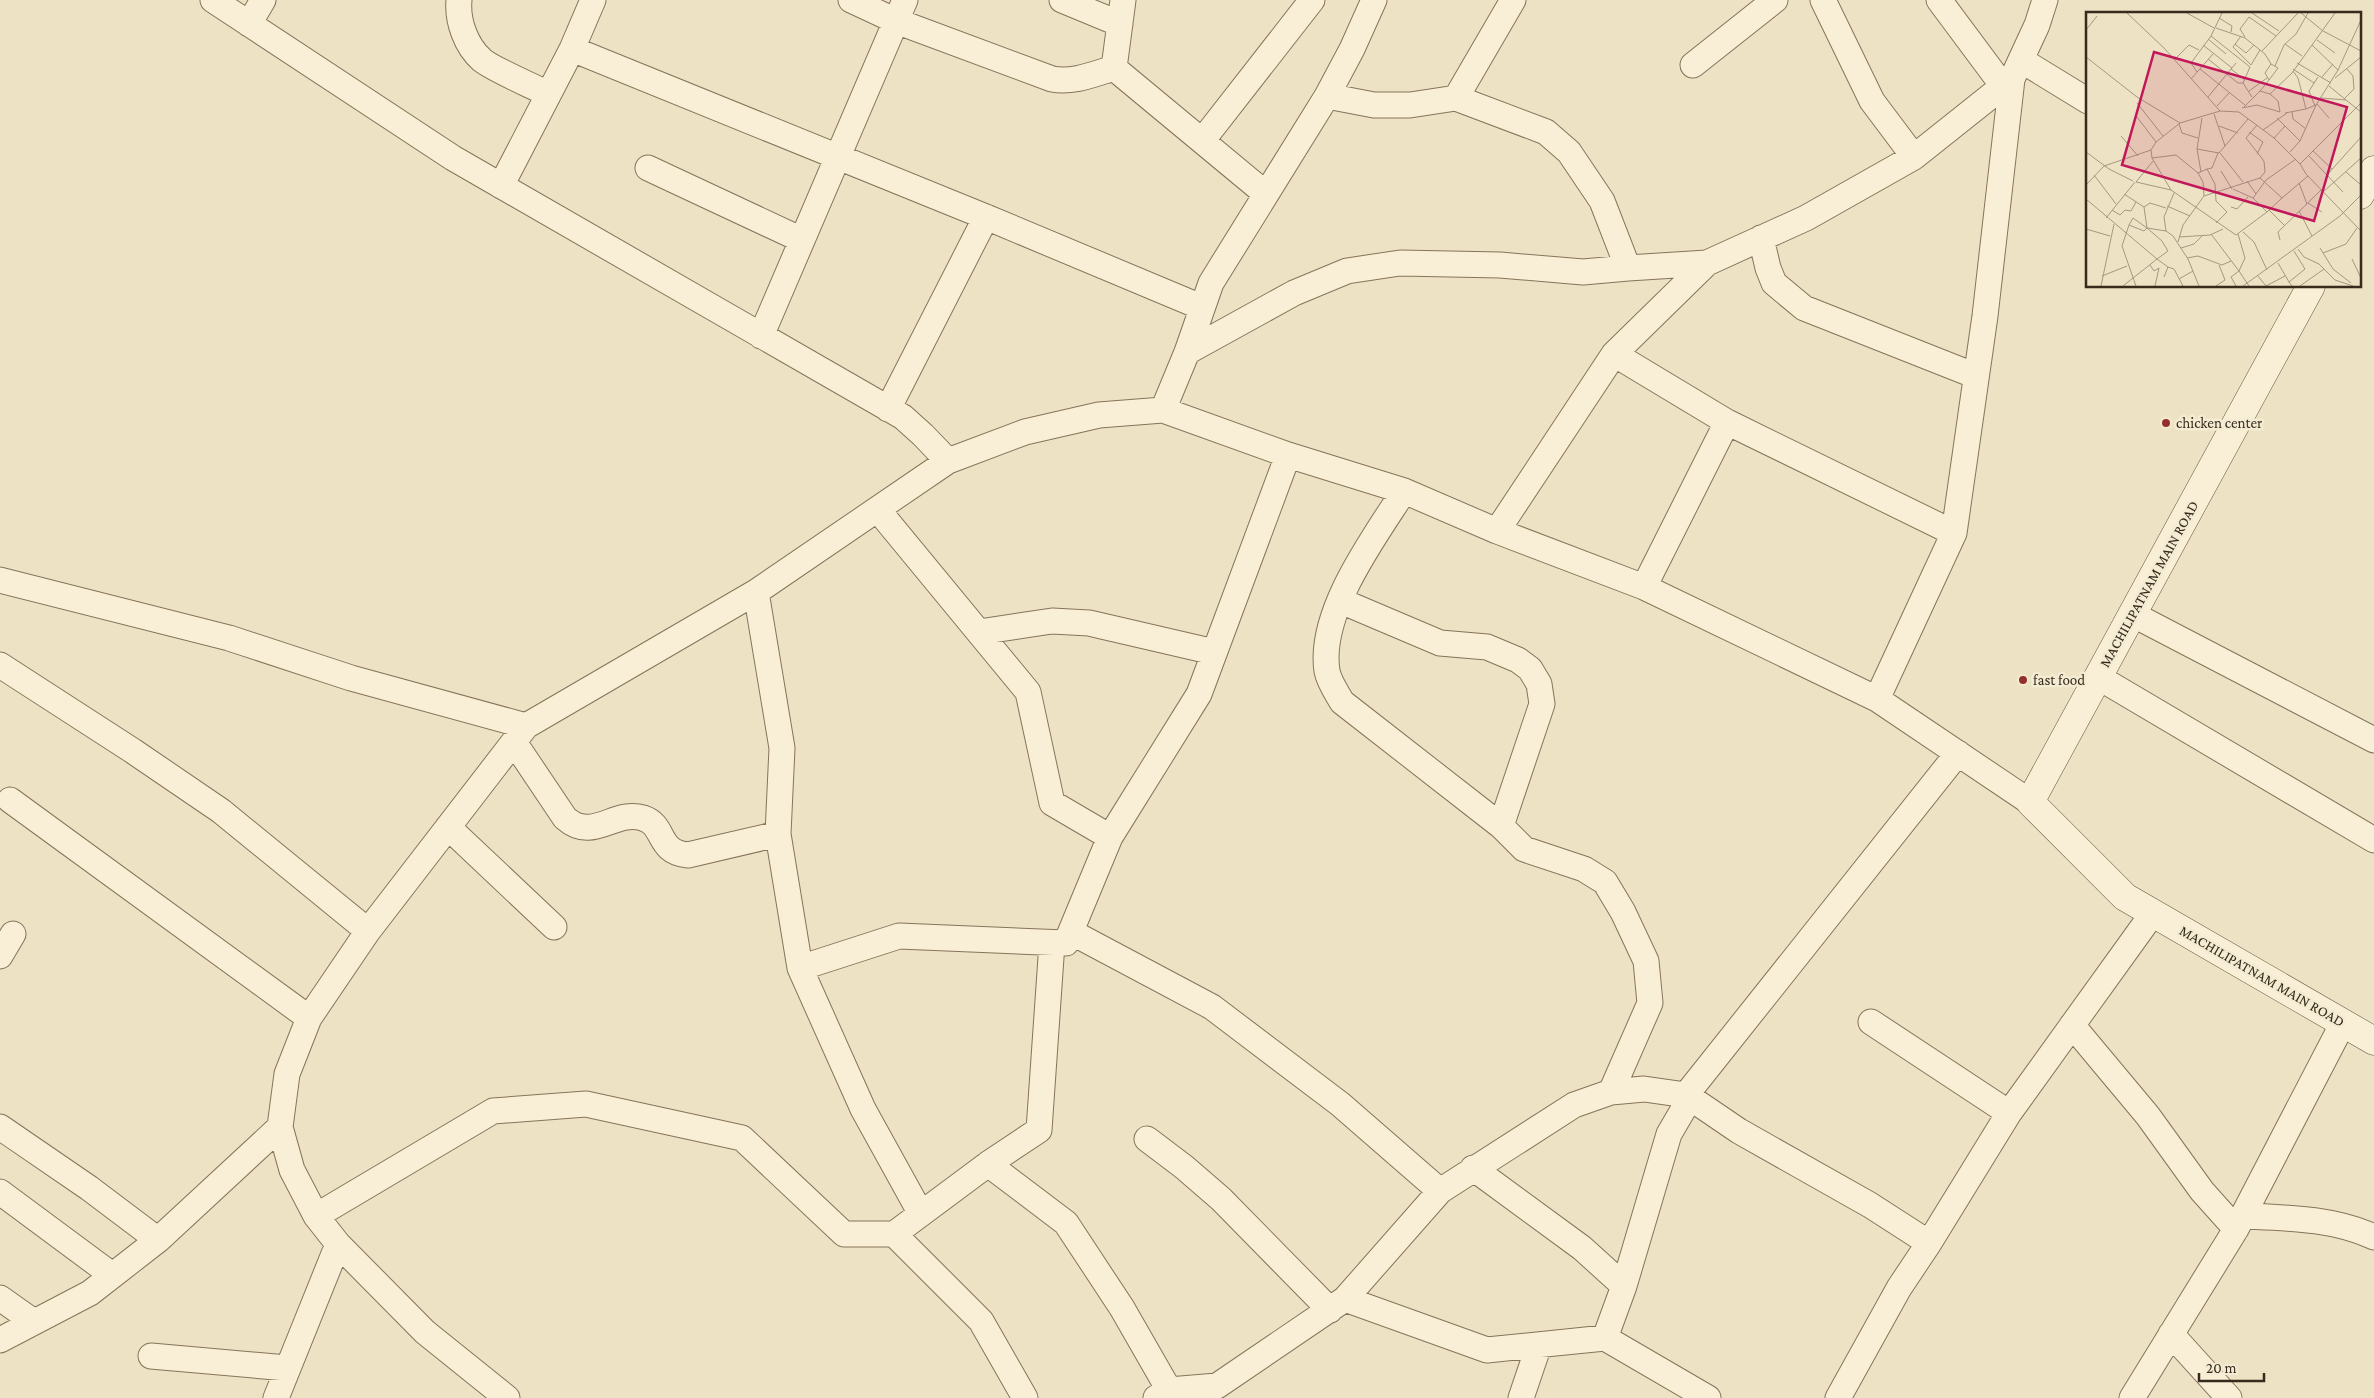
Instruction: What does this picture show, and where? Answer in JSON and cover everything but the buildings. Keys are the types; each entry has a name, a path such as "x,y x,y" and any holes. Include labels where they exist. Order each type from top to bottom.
{"street":[{"path":"213,0 453,158 903,417 948,461"},
{"path":"249,24 263,0"},
{"path":"459,0 460,21 469,45 483,61 548,94"},
{"path":"501,186 572,49 593,0"},
{"path":"852,0 900,10 1052,79 1062,81 1114,68"},
{"path":"1062,0 1120,24"},
{"path":"1114,68 1123,0"},
{"path":"1202,141 1312,0"},
{"path":"1163,410 1187,352 1201,307 1211,283 1327,96 1352,49 1374,0"},
{"path":"1456,98 1513,0"},
{"path":"1693,65 1775,0"},
{"path":"1823,0 1872,101 1914,157"},
{"path":"1939,0 2012,75 2086,100"},
{"path":"1877,699 1954,533 1976,376 2012,75 2037,25 2044,0"},
{"path":"761,336 900,10"},
{"path":"572,49 986,217 1201,307"},
{"path":"1114,68 1266,194"},
{"path":"1497,532 1614,354 1706,263 1806,218 1914,157 2012,75"},
{"path":"1327,96 1374,105 1410,105 1456,98 1546,132 1569,152 1602,201 1628,268"},
{"path":"648,168 802,240"},
{"path":"2362,191 2374,170"},
{"path":"888,409 986,217"},
{"path":"1761,238 1768,268 1774,283 1804,308 1976,376"},
{"path":"1187,352 1294,294 1347,271 1400,264 1500,265 1583,272 1706,263"},
{"name":"MACHILIPATNAM MAIN ROAD","path":"2310,288 2030,802 2125,896 2374,1041"},
{"path":"1614,354 1726,422 1954,533"},
{"path":"507,1398 425,1332 338,1244 316,1216 292,1170 280,1127 287,1074 309,1018 368,931 520,734 756,592 948,461 1025,432 1099,415 1163,410 1288,456 1404,491 1497,532 1644,587 1877,699 2030,802"},
{"path":"1644,587 1726,422"},
{"path":"316,1216 493,1111 586,1104 742,1138 844,1234 894,1234 988,1164 1039,1130 1062,938 1110,837 1199,694 1288,456"},
{"path":"1404,491 1360,558 1329,626 1325,647 1327,674 1342,702 1501,826 1524,849 1584,869 1605,882 1623,912 1646,961 1650,1003 1611,1092"},
{"path":"878,510 1028,692 1052,803 1110,837"},
{"path":"0,580 229,638 520,734 565,818 575,827 587,828 626,817 642,817 652,823 668,848 676,854 688,855 778,834"},
{"path":"756,592 782,748 778,834 800,968 863,1109 921,1214"},
{"path":"1340,601 1440,643 1487,647 1518,660 1530,669 1540,684 1542,704 1501,826"},
{"path":"2132,614 2374,740"},
{"path":"979,632 1052,621 1089,623 1214,652"},
{"path":"0,665 133,751 221,811 368,931"},
{"path":"2098,677 2372,835"},
{"path":"1605,1338 1624,1286 1669,1134 1688,1096 1958,753"},
{"path":"10,800 309,1018"},
{"path":"448,827 554,927"},
{"path":"1838,1398 1898,1288 1929,1243 2009,1113 2153,913"},
{"path":"0,956 13,934"},
{"path":"800,968 899,936 1062,938 1212,1007 1340,1104 1440,1191"},
{"path":"1870,1022 2009,1113"},
{"path":"2132,1398 2240,1222 2343,1023"},
{"path":"2072,1024 2148,1116 2202,1191 2240,1222 2300,1218 2339,1225 2374,1237"},
{"path":"988,1164 1066,1223 1122,1308 1165,1395 1217,1386 1338,1305 1440,1191 1574,1104 1611,1092 1644,1089 1688,1096 1738,1131 1870,1205 1929,1243"},
{"path":"0,1127 89,1188 158,1240"},
{"path":"0,1340 90,1293 158,1240 280,1127"},
{"path":"1146,1139 1184,1167 1338,1305 1488,1350 1605,1338 1708,1398"},
{"path":"1473,1168 1582,1248 1624,1286"},
{"path":"0,1192 112,1275"},
{"path":"894,1234 980,1321 1025,1398"},
{"path":"276,1398 338,1244"},
{"path":"0,1298 34,1322"},
{"path":"2171,1334 2229,1398"},
{"path":"1521,1398 1539,1345"},
{"path":"151,1356 287,1368"}],"place":[{"name":"chicken center","path":"2166,423"},
{"name":"fast food","path":"2023,680"}]}
